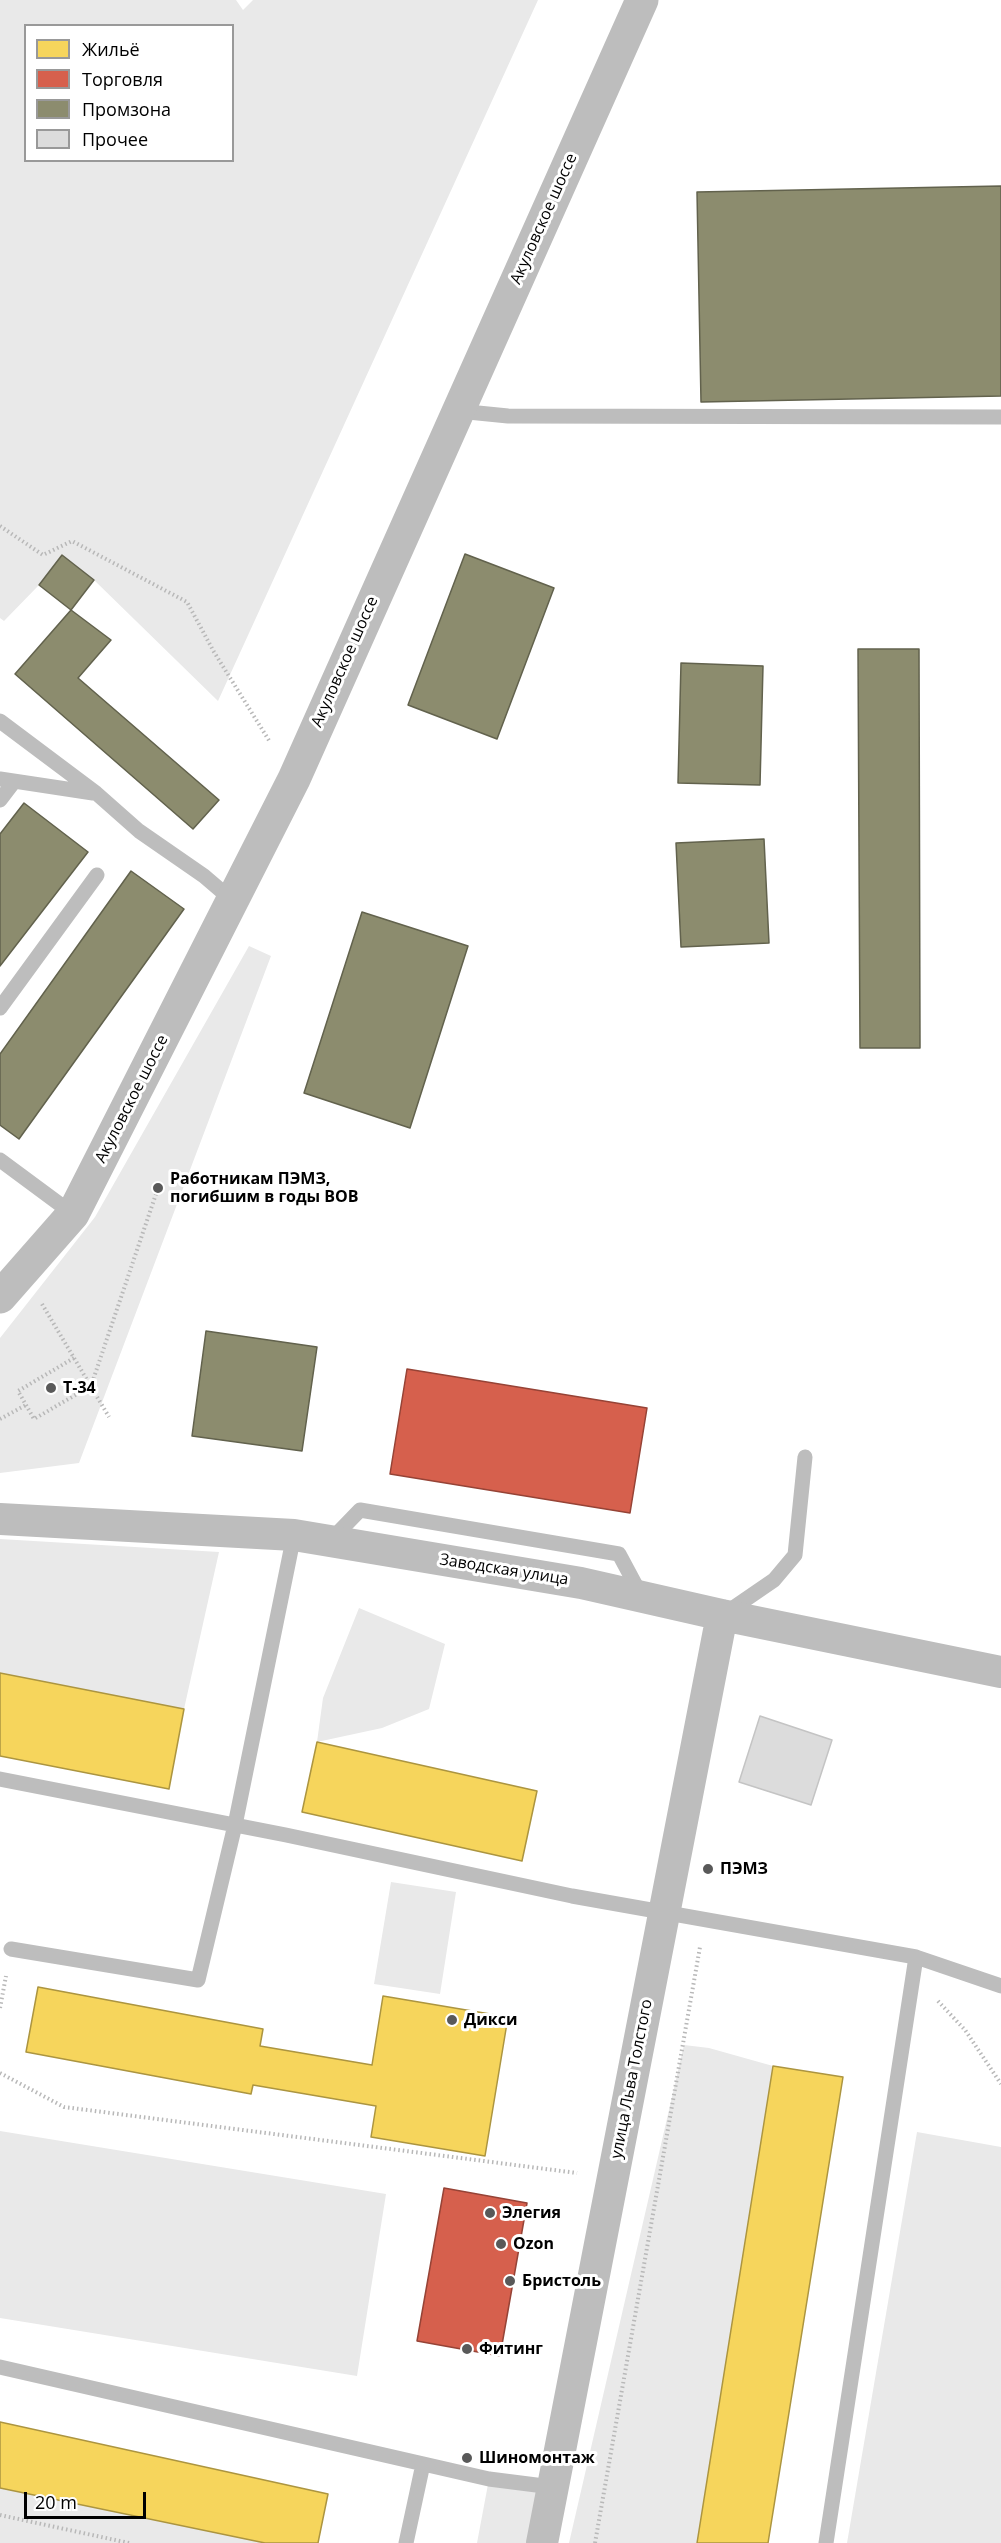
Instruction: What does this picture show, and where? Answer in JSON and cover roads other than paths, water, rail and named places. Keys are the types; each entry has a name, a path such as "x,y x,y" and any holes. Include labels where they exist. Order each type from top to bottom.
{"street":[{"name":"Акуловское шоссе","path":"0,1297 73,1214 294,779 642,0"},
{"name":"Заводская улица","path":"0,1519 294,1534 581,1583 722,1615 1001,1672"},
{"name":"улица Льва Толстого","path":"542,2543 667,1911 722,1615"}],"lane":[{"path":"458,411 508,416 1001,417"},
{"path":"0,721 96,793 139,831 204,876 232,900"},
{"path":"0,800 7,781 96,793"},
{"path":"0,1008 97,875"},
{"path":"0,1160 73,1214"},
{"path":"722,1615 774,1580 795,1555 805,1457"},
{"path":"330,1541 361,1504 619,1554 642,1597"},
{"path":"11,1949 198,1980 235,1825 294,1534"},
{"path":"0,1779 235,1825 572,1896 916,1956 1001,1986"},
{"path":"826,2543 916,1956"},
{"path":"0,2367 489,2479 552,2487"},
{"path":"406,2543 423,2464"}],"place":[{"name":"Работникам ПЭМЗ, погибшим в годы ВОВ","path":"158,1188"},
{"name":"Т-34","path":"51,1388"},
{"name":"ПЭМЗ","path":"708,1869"},
{"name":"Дикси","path":"452,2020"},
{"name":"Элегия","path":"490,2213"},
{"name":"Ozon","path":"501,2244"},
{"name":"Бристоль","path":"510,2281"},
{"name":"Фитинг","path":"467,2349"},
{"name":"Шиномонтаж","path":"467,2458"}]}
